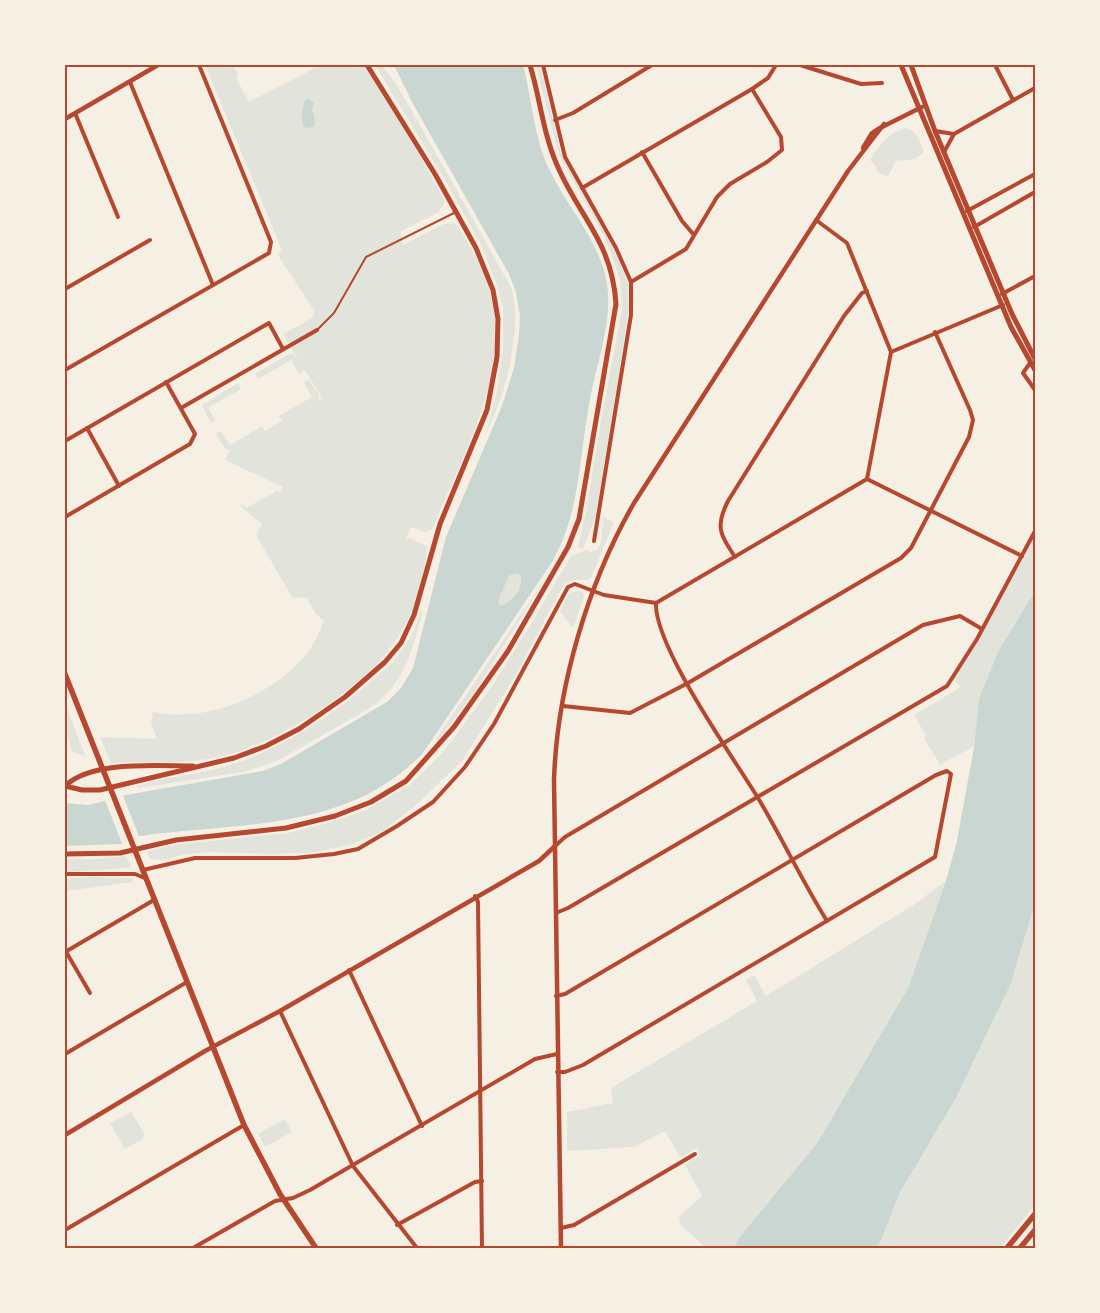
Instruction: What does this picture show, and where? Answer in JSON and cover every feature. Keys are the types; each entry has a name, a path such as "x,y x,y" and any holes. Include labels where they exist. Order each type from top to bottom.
{"main road":[{"path":"65,786 82,790 100,790 247,754 309,722 376,670 396,649 410,625 420,598 440,524 483,423 497,358 498,319 493,290 476,248 435,174 367,65"},
{"path":"65,854 120,852 176,840 286,828 335,816 392,790 412,775 454,727 508,651 558,569 578,520 616,304 615,286 606,253 558,167 549,144 530,65"},
{"path":"901,65 918,109 974,227 1001,294 1035,359"},
{"path":"911,65 967,211"},
{"path":"1001,294 1003,305 1035,370"},
{"path":"65,674 244,1125 283,1200 316,1248"},
{"path":"65,786 80,776 112,768 202,766"},
{"path":"1007,1248 1034,1217"},
{"path":"1020,1248 1035,1230"}],"street":[{"path":"65,119 158,65"},
{"path":"65,370 269,253 272,248 272,242 200,65"},
{"path":"543,65 565,157 616,248 631,282 631,315 594,541"},
{"path":"555,120 581,108 652,65"},
{"path":"582,188 752,89 768,78 776,65"},
{"path":"800,65 861,84 882,82"},
{"path":"995,65 1013,100"},
{"path":"130,82 213,286"},
{"path":"944,152 954,134 1035,88"},
{"path":"631,282 686,249 717,198 730,184 768,162 782,150 781,137 752,89"},
{"path":"561,1248 554,762 574,652 594,591 621,525 872,133 884,124 926,106"},
{"path":"75,113 118,217"},
{"path":"935,131 954,134"},
{"path":"642,152 682,221 694,235"},
{"path":"967,211 1035,174"},
{"path":"974,227 1035,192"},
{"path":"143,870 195,858 295,858 334,854 358,849 379,838 433,802 465,767 494,724 568,587 575,584 604,595 656,603 867,479 891,352 847,243 816,220"},
{"path":"65,289 150,240"},
{"path":"1001,294 1035,276"},
{"path":"735,557 720,531 720,522 728,501 844,316 862,293 867,291"},
{"path":"891,352 1003,305"},
{"path":"65,441 269,324 283,349"},
{"path":"181,408 317,330"},
{"path":"563,706 630,713 688,683 901,558 911,548 969,437 973,420 935,332"},
{"path":"1030,363 1023,373 1035,390"},
{"path":"65,517 190,444 195,434 166,382"},
{"path":"86,428 119,486"},
{"path":"867,479 930,512 1022,556"},
{"path":"556,912 563,911 942,689 952,680 1035,531"},
{"path":"656,603 659,628 688,683 758,798 828,921"},
{"path":"65,1135 212,1046 280,1011 476,896 540,861 565,837 923,625 936,620 960,616 982,629"},
{"path":"556,996 565,994 936,775 947,772 951,774 935,857 583,1065 565,1072 557,1072"},
{"path":"65,874 135,874 147,879"},
{"path":"476,896 478,902 482,1248"},
{"path":"90,993 65,951 154,900"},
{"path":"349,970 422,1126"},
{"path":"65,1054 187,982"},
{"path":"280,1011 353,1166 416,1248"},
{"path":"193,1248 275,1201 310,1190 536,1059 557,1054"},
{"path":"65,1230 244,1125"},
{"path":"561,1228 574,1225 695,1154"},
{"path":"397,1225 476,1182 482,1181"}],"lane":[{"path":"317,330 334,313 366,257 456,212"}],"shaded area":[{"path":"205,65 233,65 238,74 236,78 249,102 321,65 364,65 421,157 445,202 438,212 400,232 403,245 443,224 455,223 458,226 486,281 493,305 495,344 492,372 476,426 432,530 425,532 412,527 405,539 409,538 428,547 415,603 400,634 385,654 366,674 343,694 291,728 237,752 201,760 111,763 100,737 157,739 151,723 153,712 174,715 196,714 240,702 260,692 279,680 296,665 312,646 324,621 316,614 307,598 292,597 256,535 262,524 240,506 244,504 246,508 277,491 280,493 283,487 225,460 230,450 225,449 216,434 221,431 230,445 262,426 265,431 282,421 279,416 312,397 304,382 309,380 319,395 318,401 322,398 305,370 299,374 291,360 258,379 255,374 289,354 294,354 301,364 283,334 312,318 315,312 278,255 282,250"},
{"path":"375,65 382,65 398,87 512,289 515,308 515,331 510,366 501,398 485,436 497,392 503,349 503,308 498,289 483,249 448,185"},
{"path":"394,65 523,65 540,146 545,159 557,184 595,247 605,274 608,290 607,323 589,405 573,505 561,543 552,562 423,753 393,779 361,797 326,810 290,819 140,836 121,844 65,846 65,803 89,805 126,795 263,771 281,764 387,702 401,688 413,668 446,537 502,406 514,368 520,316 516,292 509,274 412,102","holes":["515,573 520,575 520,585 516,594 510,601 501,606 498,601 509,576"]},
{"path":"536,65 540,65 561,154 616,253 628,283 629,308 595,518 583,549 578,547 622,307 620,279 605,238 559,155"},
{"path":"307,99 314,102 312,110 315,120 314,126 309,128 304,127 302,121 303,108"},
{"path":"905,128 915,134 924,152 916,159 896,161 888,176 878,173 876,166 870,160 884,140 893,133"},
{"path":"238,383 241,389 208,408 216,421 211,423 202,405"},
{"path":"603,517 614,522 591,578 588,580 573,580 564,584 514,678 462,761 417,804 383,831 353,844 316,852 275,854 207,852 181,855 164,860 150,859 147,852 172,845 288,833 328,823 366,810 411,784 443,752 490,689 571,556 586,550 591,552 597,550 601,543"},
{"path":"1035,536 1035,591 1007,637 979,699 974,746 940,765 924,738 926,736 914,715 961,687 953,680"},
{"path":"515,573 520,575 519,589 510,601 501,606 498,601 509,576"},
{"path":"548,575 472,696 437,741 436,739"},
{"path":"579,591 583,593 584,597 573,628 560,611 569,593"},
{"path":"1035,591 1035,903 1011,983 956,1098 899,1194 878,1248 734,1248 738,1239 818,1142 908,988 946,881 957,841 974,747 979,699 999,650"},
{"path":"422,608 423,611 412,650 402,673 388,692 368,709 279,760 259,767 242,772 138,788 137,786 148,783 227,766 283,743 319,722 378,676 392,662 410,637"},
{"path":"65,703 85,756 72,752 65,725"},
{"path":"126,856 131,866 128,868 65,872 65,859 99,859"},
{"path":"91,877 133,878 133,882 65,891 65,879"},
{"path":"946,881 908,988 868,1059 818,1142 738,1239 734,1248 706,1248 681,1225 679,1216 702,1196 685,1165 700,1156 697,1148 680,1157 665,1131 634,1147 567,1151 567,1112 613,1103 611,1088 757,1001 746,980 754,975 766,996 912,906"},
{"path":"1035,903 1035,1205 1000,1248 878,1248 899,1194 956,1098 1011,983"},
{"path":"131,1112 144,1133 143,1139 125,1149 110,1123"},
{"path":"285,1119 292,1132 265,1147 258,1134"}],"pier":[{"path":"122,793 140,839 123,846 104,798"}]}
